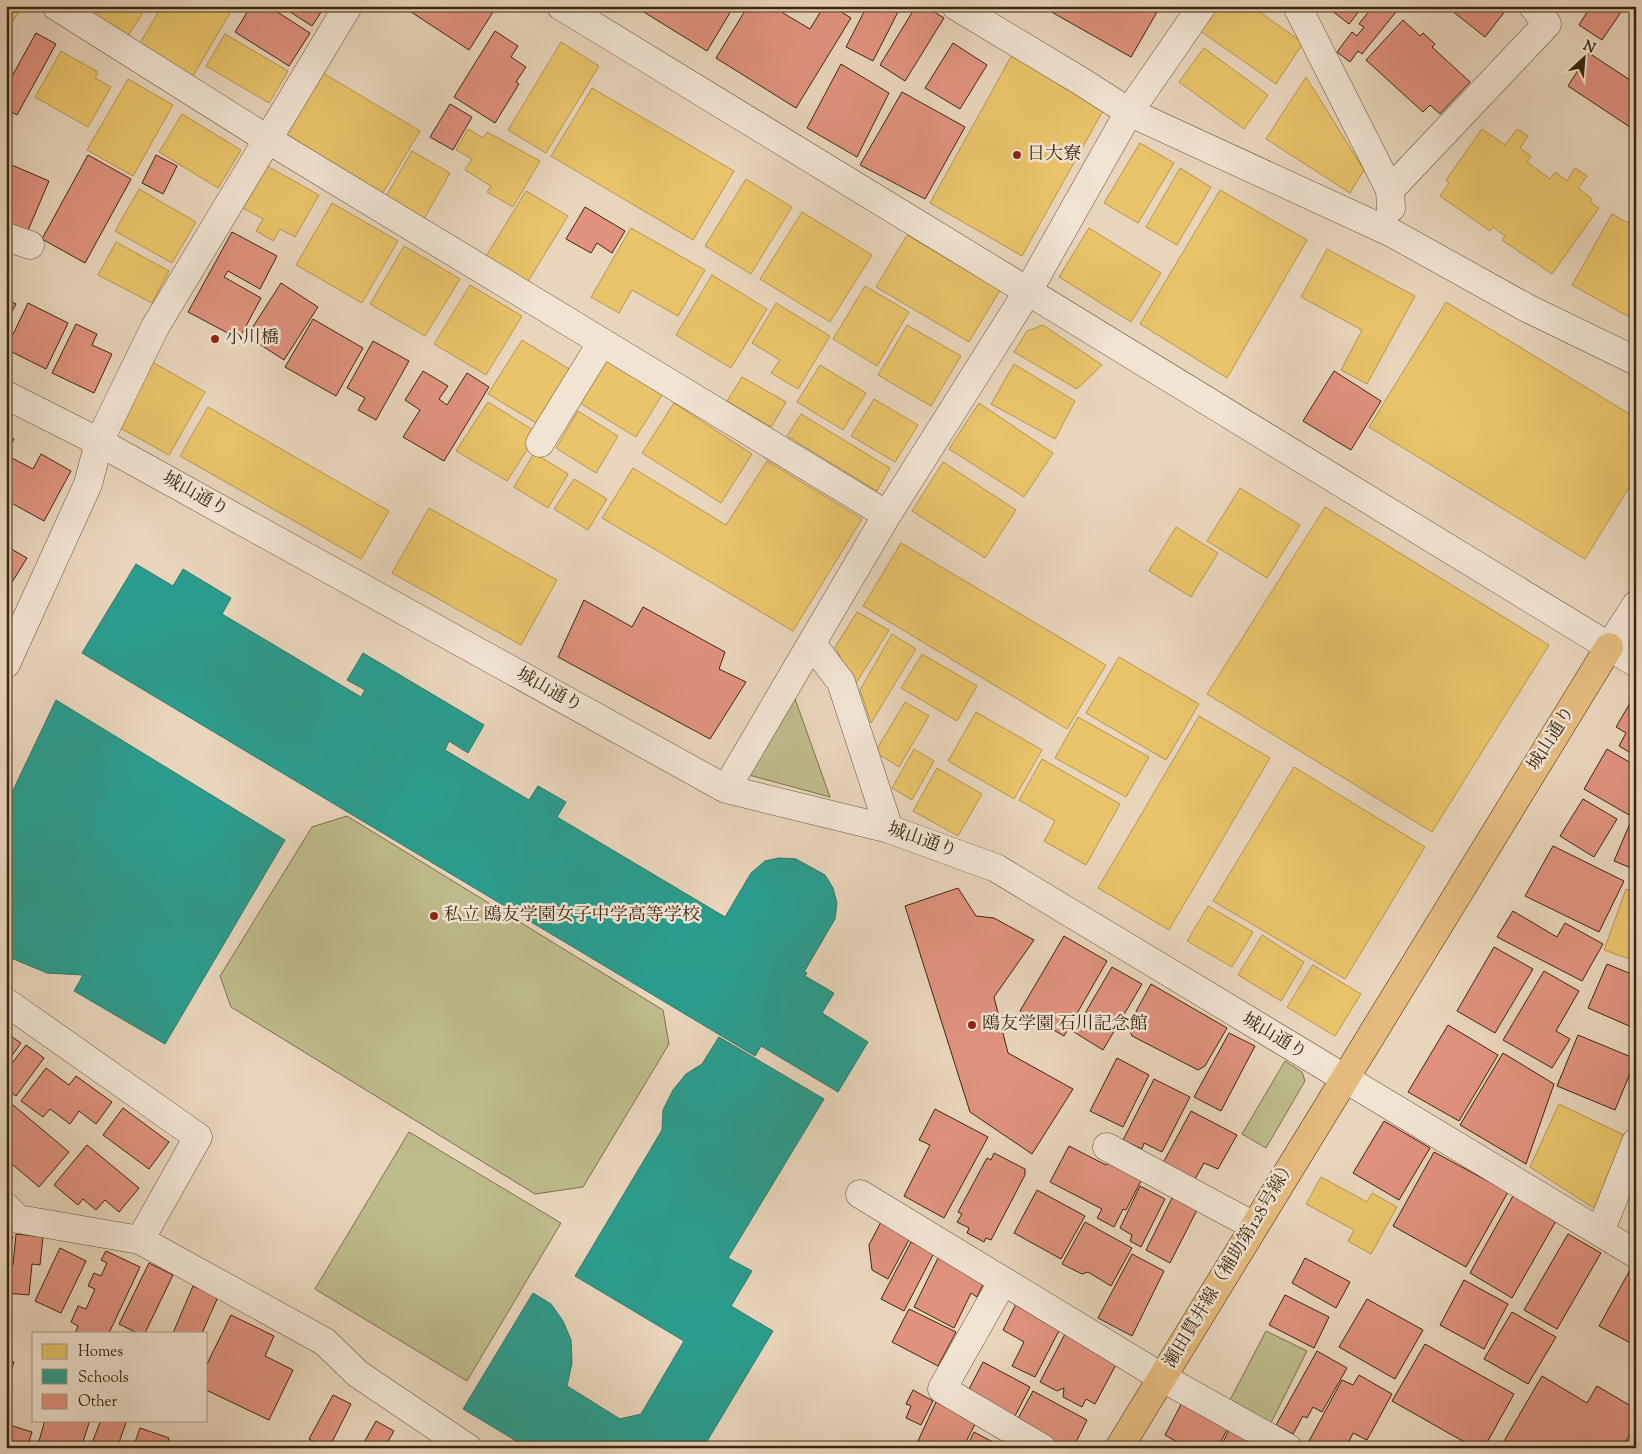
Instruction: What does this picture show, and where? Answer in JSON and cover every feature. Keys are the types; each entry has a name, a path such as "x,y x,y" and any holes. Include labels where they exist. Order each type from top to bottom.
{"main road":[{"name":"城山通り","path":"1344,1079 1609,648"},
{"name":"瀬田貫井線（補助第128号線）","path":"1119,1448 1344,1079"}],"street":[{"path":"56,6 267,139 887,515"},
{"path":"6,664 88,484 99,442 155,327 348,6"},
{"path":"561,6 1636,663"},
{"path":"956,6 1129,112 1392,233 1527,308 1636,361"},
{"path":"726,789 887,515 1028,291 1129,112 1202,6"},
{"path":"1297,6 1390,190 1392,233"},
{"path":"1390,190 1548,24 1534,6"},
{"path":"540,443 602,342"},
{"name":"城山通り","path":"6,395 99,442 726,789 889,829 996,868 1344,1079"},
{"path":"1609,648 1636,605"},
{"path":"812,644 841,682 889,829"},
{"path":"6,1002 198,1137 140,1240"},
{"path":"1344,1079 1636,1254"},
{"path":"1600,1232 1636,1142"},
{"path":"1107,1147 1254,1226"},
{"path":"860,1194 1162,1378 1288,1448"},
{"path":"6,1207 18,1219 140,1240 325,1342 358,1374 468,1448"},
{"path":"1003,1281 942,1390 1042,1448"}],"shaded area":[{"path":"794,696 830,797 749,775"},
{"path":"347,816 663,1010 669,1044 583,1187 535,1194 231,1007 220,976 312,827"},
{"path":"1285,1061 1302,1072 1305,1081 1266,1148 1242,1134"},
{"path":"409,1132 561,1223 467,1381 315,1289"},
{"path":"1266,1331 1307,1351 1271,1423 1230,1400"}],"building: Homes":[{"path":"6,6 21,8 6,33"},
{"path":"85,6 147,6 128,36 84,9"},
{"path":"162,6 234,6 193,76 140,43"},
{"path":"1211,6 1251,6 1303,43 1276,84 1196,28"},
{"path":"225,34 288,71 269,103 206,66"},
{"path":"561,42 599,66 546,153 508,130"},
{"path":"1204,48 1268,95 1244,129 1179,82"},
{"path":"61,51 98,72 95,78 111,87 88,127 35,97"},
{"name":"日大寮","path":"1012,55 1105,107 1022,256 930,203"},
{"path":"323,73 420,131 381,196 284,137"},
{"path":"1306,77 1364,170 1350,193 1266,139"},
{"path":"128,79 173,105 133,176 87,150"},
{"path":"592,88 734,171 693,240 551,156"},
{"path":"182,114 241,150 218,188 159,152"},
{"path":"468,129 483,138 487,132 540,161 513,207 487,192 491,186 465,170 472,159 456,150"},
{"path":"1482,129 1505,145 1517,129 1528,136 1520,148 1531,156 1527,162 1550,179 1555,172 1567,181 1575,168 1587,176 1578,188 1592,199 1590,202 1599,208 1552,274 1502,240 1505,236 1493,227 1490,231 1440,196 1449,183 1446,180"},
{"path":"1140,143 1174,163 1138,223 1104,203"},
{"path":"412,151 450,173 424,219 385,198"},
{"path":"267,166 319,195 295,237 280,229 273,241 256,231 263,219 243,208"},
{"path":"1180,168 1211,187 1177,245 1146,227"},
{"path":"746,179 792,207 751,274 705,246"},
{"path":"139,189 196,222 172,263 115,231"},
{"path":"1220,190 1307,240 1227,378 1140,324"},
{"path":"526,191 568,216 527,283 485,258"},
{"path":"332,203 398,241 362,303 296,265"},
{"path":"1636,209 1636,321 1572,285 1612,214 1628,223"},
{"path":"802,212 872,255 830,322 760,279"},
{"path":"631,228 705,270 678,316 632,290 619,313 591,297"},
{"path":"1089,228 1161,273 1131,322 1059,277"},
{"path":"907,235 1000,290 969,342 876,287"},
{"path":"116,242 169,271 152,303 98,275"},
{"path":"404,246 460,279 425,336 370,304"},
{"path":"1327,249 1415,296 1367,384 1341,370 1362,330 1301,297"},
{"path":"712,275 767,309 731,368 676,335"},
{"path":"470,285 522,316 486,375 434,344"},
{"path":"865,286 909,312 877,366 833,339"},
{"path":"1446,302 1636,418 1636,476 1585,559 1369,427"},
{"path":"776,303 830,336 798,389 771,373 780,360 752,343"},
{"path":"907,325 961,356 931,406 878,375"},
{"path":"1043,325 1102,365 1077,389 1014,352 1027,331"},
{"path":"522,340 574,372 541,426 488,394"},
{"path":"601,357 662,395 636,437 575,400"},
{"path":"149,360 205,392 169,455 113,424"},
{"path":"1014,364 1075,401 1055,439 991,404"},
{"path":"820,365 866,393 843,430 797,402"},
{"path":"742,377 786,402 771,427 727,401"},
{"path":"874,399 918,425 895,462 851,436"},
{"path":"488,402 538,433 507,481 456,451"},
{"path":"674,403 752,454 721,503 642,453"},
{"path":"979,403 1053,453 1024,497 949,449"},
{"path":"208,407 389,511 361,559 180,456"},
{"path":"578,411 618,436 596,473 556,448"},
{"path":"801,414 890,468 877,491 787,436"},
{"path":"534,453 568,474 548,508 514,487"},
{"path":"767,461 862,519 793,631 602,518 633,468 726,525"},
{"path":"943,462 1016,510 985,558 912,511"},
{"path":"574,479 607,499 588,530 554,509"},
{"path":"1240,488 1300,525 1267,578 1207,541"},
{"path":"1325,507 1549,645 1432,832 1207,694"},
{"path":"429,508 557,580 521,645 392,573"},
{"path":"1176,527 1218,553 1191,597 1149,571"},
{"path":"901,543 1106,665 1067,729 863,606"},
{"path":"857,612 889,630 855,685 835,647"},
{"path":"892,634 916,649 871,723 860,690"},
{"path":"922,654 977,686 957,721 901,688"},
{"path":"1119,657 1199,704 1166,760 1086,713"},
{"path":"905,702 929,716 899,767 875,752"},
{"path":"976,712 1042,750 1014,799 948,761"},
{"path":"1199,716 1270,758 1169,930 1098,888"},
{"path":"1078,717 1149,757 1126,797 1055,758"},
{"path":"914,749 934,761 912,800 892,788"},
{"path":"1042,759 1120,804 1086,865 1044,841 1055,821 1019,800"},
{"path":"1294,767 1425,847 1345,979 1213,901"},
{"path":"937,768 982,794 958,836 913,811"},
{"path":"1626,889 1636,893 1635,961 1604,950"},
{"path":"1208,906 1253,932 1232,967 1187,941"},
{"path":"1262,935 1304,962 1281,1001 1238,975"},
{"path":"1313,965 1361,994 1335,1036 1287,1007"},
{"path":"1559,1104 1630,1138 1595,1209 1530,1167"},
{"path":"1321,1177 1367,1202 1372,1193 1397,1207 1371,1254 1348,1241 1354,1230 1306,1204"}],"building: Schools":[{"path":"136,564 173,586 183,569 231,598 222,614 361,697 365,690 347,680 363,653 484,725 468,753 449,741 445,750 529,800 538,786 566,802 557,817 725,917 751,873 765,861 779,858 796,859 825,875 833,888 837,903 835,919 804,972 807,973 805,976 834,993 822,1013 868,1042 838,1092 761,1046 755,1056 82,653"},
{"path":"56,700 285,840 165,1044 74,991 83,975 47,973 6,956 6,805"},
{"path":"719,1037 824,1099 728,1258 752,1271 731,1306 773,1331 703,1448 528,1448 463,1409 533,1293 551,1304 563,1321 571,1340 572,1363 567,1386 620,1419 641,1414 684,1341 575,1276 662,1130 663,1110 673,1090 686,1074 702,1064"}],"building: Other":[{"path":"251,6 268,6 310,33 289,66 235,32"},
{"path":"281,6 325,6 312,26"},
{"path":"402,6 485,6 493,12 469,50"},
{"path":"634,6 734,6 707,51"},
{"path":"748,6 787,6 783,13 810,29 824,6 832,6 851,18 796,108 716,58"},
{"path":"867,6 901,6 873,61 846,47"},
{"path":"916,6 925,6 944,18 905,81 880,65"},
{"path":"1050,6 1147,6 1157,12 1131,57 1048,10"},
{"path":"1326,6 1363,6 1349,24"},
{"path":"1373,6 1388,6 1396,12 1362,54 1358,51 1350,62 1337,52 1352,32 1357,36 1364,27 1359,24"},
{"path":"1446,6 1509,6 1485,37"},
{"path":"1591,6 1625,6 1602,40 1579,25"},
{"path":"1403,20 1420,36 1423,33 1435,44 1432,47 1470,82 1440,114 1430,105 1423,112 1366,60"},
{"path":"495,31 518,46 511,57 526,67 516,82 519,84 495,123 454,97"},
{"path":"36,33 56,44 17,115 6,109 6,76 11,78"},
{"path":"953,43 987,65 960,109 925,88"},
{"path":"1589,53 1636,84 1636,131 1568,86"},
{"path":"841,64 889,93 857,157 807,128"},
{"path":"902,92 965,127 925,199 860,165"},
{"path":"450,104 472,117 453,150 430,137"},
{"path":"88,155 131,179 85,263 42,239"},
{"path":"156,155 177,166 163,194 142,183"},
{"path":"7,163 49,181 26,235 6,226"},
{"path":"585,207 625,231 612,253 597,243 591,253 566,239"},
{"path":"232,232 277,256 260,289 228,271 224,277 261,298 239,339 188,312"},
{"path":"281,283 318,307 284,360 247,336"},
{"path":"6,299 16,304 6,323"},
{"path":"28,303 68,323 46,369 6,349"},
{"path":"313,319 363,348 336,396 285,367"},
{"path":"76,324 97,334 92,345 112,354 94,393 52,373"},
{"path":"373,341 409,361 376,420 358,410 365,398 347,388"},
{"path":"423,371 448,386 439,399 447,405 467,373 489,387 444,461 403,437 420,410 405,400"},
{"path":"1334,371 1381,401 1351,450 1303,421"},
{"path":"6,435 14,439 6,454"},
{"path":"41,454 71,471 44,521 6,500 6,455 33,469"},
{"path":"6,546 27,558 6,592"},
{"path":"584,600 632,627 643,607 725,652 719,669 746,682 710,739 558,657"},
{"path":"1636,693 1636,756 1619,746 1626,733 1616,727"},
{"path":"1607,749 1636,766 1636,804 1629,815 1584,789"},
{"path":"1583,799 1617,819 1594,857 1560,836"},
{"path":"1631,821 1636,823 1636,870 1614,861"},
{"path":"1553,846 1624,881 1599,932 1525,896"},
{"name":"鴎友学園 石川記念館","path":"958,888 976,916 994,918 1034,940 994,997 1008,1053 1073,1089 1032,1154 970,1112 905,906"},
{"path":"1513,911 1557,937 1565,923 1603,944 1582,981 1497,937"},
{"path":"1064,936 1107,961 1064,1036 1020,1011"},
{"path":"1494,947 1533,969 1495,1033 1457,1011"},
{"path":"1607,964 1636,976 1636,1029 1588,1008"},
{"path":"1112,967 1142,984 1103,1050 1074,1032"},
{"path":"1544,971 1579,991 1556,1031 1570,1039 1552,1068 1503,1040"},
{"path":"1151,984 1227,1028 1205,1066 1198,1070 1132,1036 1128,1026"},
{"path":"1448,1025 1498,1055 1459,1121 1408,1092"},
{"path":"6,1033 21,1043 6,1064"},
{"path":"1229,1033 1255,1046 1221,1111 1194,1097"},
{"path":"1578,1035 1636,1059 1615,1110 1557,1086"},
{"path":"26,1045 44,1058 16,1096 6,1089 6,1071"},
{"path":"1503,1053 1554,1084 1526,1164 1460,1125"},
{"path":"1117,1058 1149,1075 1123,1127 1090,1111"},
{"path":"46,1068 69,1085 76,1076 112,1102 96,1124 79,1111 70,1124 50,1109 43,1117 21,1101"},
{"path":"1154,1079 1190,1097 1162,1152 1144,1143 1142,1149 1123,1140"},
{"path":"13,1105 69,1152 39,1187 6,1159 6,1113"},
{"path":"123,1108 169,1142 149,1169 103,1135"},
{"path":"935,1109 988,1137 944,1218 904,1196 930,1145 919,1140"},
{"path":"1191,1111 1237,1135 1218,1169 1204,1163 1194,1181 1163,1163"},
{"path":"1384,1121 1430,1148 1399,1200 1353,1173"},
{"path":"87,1145 139,1188 119,1212 105,1200 96,1210 83,1199 78,1205 54,1185"},
{"path":"1069,1146 1106,1165 1110,1162 1142,1179 1126,1210 1123,1209 1114,1227 1097,1218 1102,1209 1050,1182"},
{"path":"1434,1152 1508,1192 1466,1267 1393,1226"},
{"path":"994,1153 1025,1169 1025,1175 991,1240 986,1238 984,1242 967,1233 969,1228 957,1222 962,1214 958,1212 987,1158 991,1160"},
{"path":"1140,1186 1165,1199 1141,1247 1130,1241 1132,1235 1120,1228"},
{"path":"1037,1190 1085,1216 1061,1259 1014,1233"},
{"path":"1173,1196 1198,1208 1170,1263 1146,1250"},
{"path":"1513,1196 1556,1221 1512,1298 1470,1273"},
{"path":"883,1218 912,1234 888,1279 872,1270 869,1245"},
{"path":"1085,1222 1132,1248 1111,1286 1088,1272 1082,1274 1062,1264"},
{"path":"6,1233 13,1237 6,1251"},
{"path":"16,1234 43,1237 40,1265 32,1264 29,1295 6,1293 6,1265 13,1265"},
{"path":"1568,1234 1601,1253 1557,1329 1524,1310"},
{"path":"911,1242 934,1253 904,1311 881,1299"},
{"path":"60,1248 86,1261 61,1313 35,1301"},
{"path":"106,1251 140,1267 109,1332 75,1332 78,1326 71,1322 78,1306 86,1309 95,1289 88,1286 94,1273 101,1276 107,1263 101,1260"},
{"path":"941,1252 986,1278 977,1297 971,1293 954,1328 914,1307"},
{"path":"1132,1254 1164,1271 1132,1336 1098,1318"},
{"path":"1305,1258 1350,1282 1336,1308 1292,1283"},
{"path":"149,1263 173,1275 145,1332 135,1332 119,1324"},
{"path":"1630,1270 1636,1273 1636,1346 1599,1326"},
{"path":"1464,1280 1508,1304 1484,1349 1440,1325"},
{"path":"193,1286 218,1297 202,1332 173,1332"},
{"path":"1285,1295 1329,1317 1314,1348 1269,1325"},
{"path":"1367,1299 1423,1330 1395,1379 1339,1347"},
{"path":"1017,1302 1061,1327 1035,1377 1012,1366 1024,1342 1003,1330"},
{"path":"909,1309 956,1332 938,1366 892,1342"},
{"path":"1512,1312 1556,1337 1528,1384 1484,1359"},
{"path":"231,1315 274,1336 265,1356 293,1370 269,1420 208,1391 208,1362"},
{"path":"1066,1332 1119,1359 1095,1404 1086,1399 1082,1407 1063,1397 1064,1388 1057,1391 1040,1382"},
{"path":"1425,1344 1514,1394 1484,1448 1475,1448 1392,1401"},
{"path":"1317,1351 1347,1368 1322,1412 1313,1407 1307,1418 1303,1416 1293,1434 1276,1425"},
{"path":"6,1359 14,1362 6,1385"},
{"path":"983,1362 1030,1387 1014,1418 968,1391"},
{"path":"1359,1375 1392,1394 1367,1440 1353,1433 1346,1448 1315,1448 1308,1443 1342,1380 1353,1385"},
{"path":"1542,1376 1587,1403 1597,1386 1636,1409 1636,1424 1622,1448 1500,1448"},
{"path":"913,1390 933,1401 921,1425 906,1418 911,1406 906,1404"},
{"path":"1033,1391 1087,1420 1073,1448 1065,1448 1016,1422"},
{"path":"333,1395 351,1404 329,1448 325,1448 309,1439"},
{"path":"1185,1397 1231,1423 1217,1448 1188,1448 1165,1435"},
{"path":"936,1402 976,1422 963,1448 921,1448 923,1443 918,1441"},
{"path":"376,1421 394,1431 384,1448 361,1448"},
{"path":"44,1422 89,1422 81,1448 37,1448"},
{"path":"100,1422 126,1422 117,1448 90,1448"},
{"path":"6,1424 32,1432 27,1448 6,1448"},
{"path":"1232,1424 1264,1448 1220,1448"},
{"path":"140,1428 169,1438 166,1448 133,1448"},
{"path":"974,1432 1004,1448 966,1448"}],"place":[{"name":"日大寮","path":"1017,155"},
{"name":"小川橋","path":"215,339"},
{"name":"私立 鴎友学園女子中学高等学校","path":"434,916"},
{"name":"鴎友学園 石川記念館","path":"972,1025"}]}
